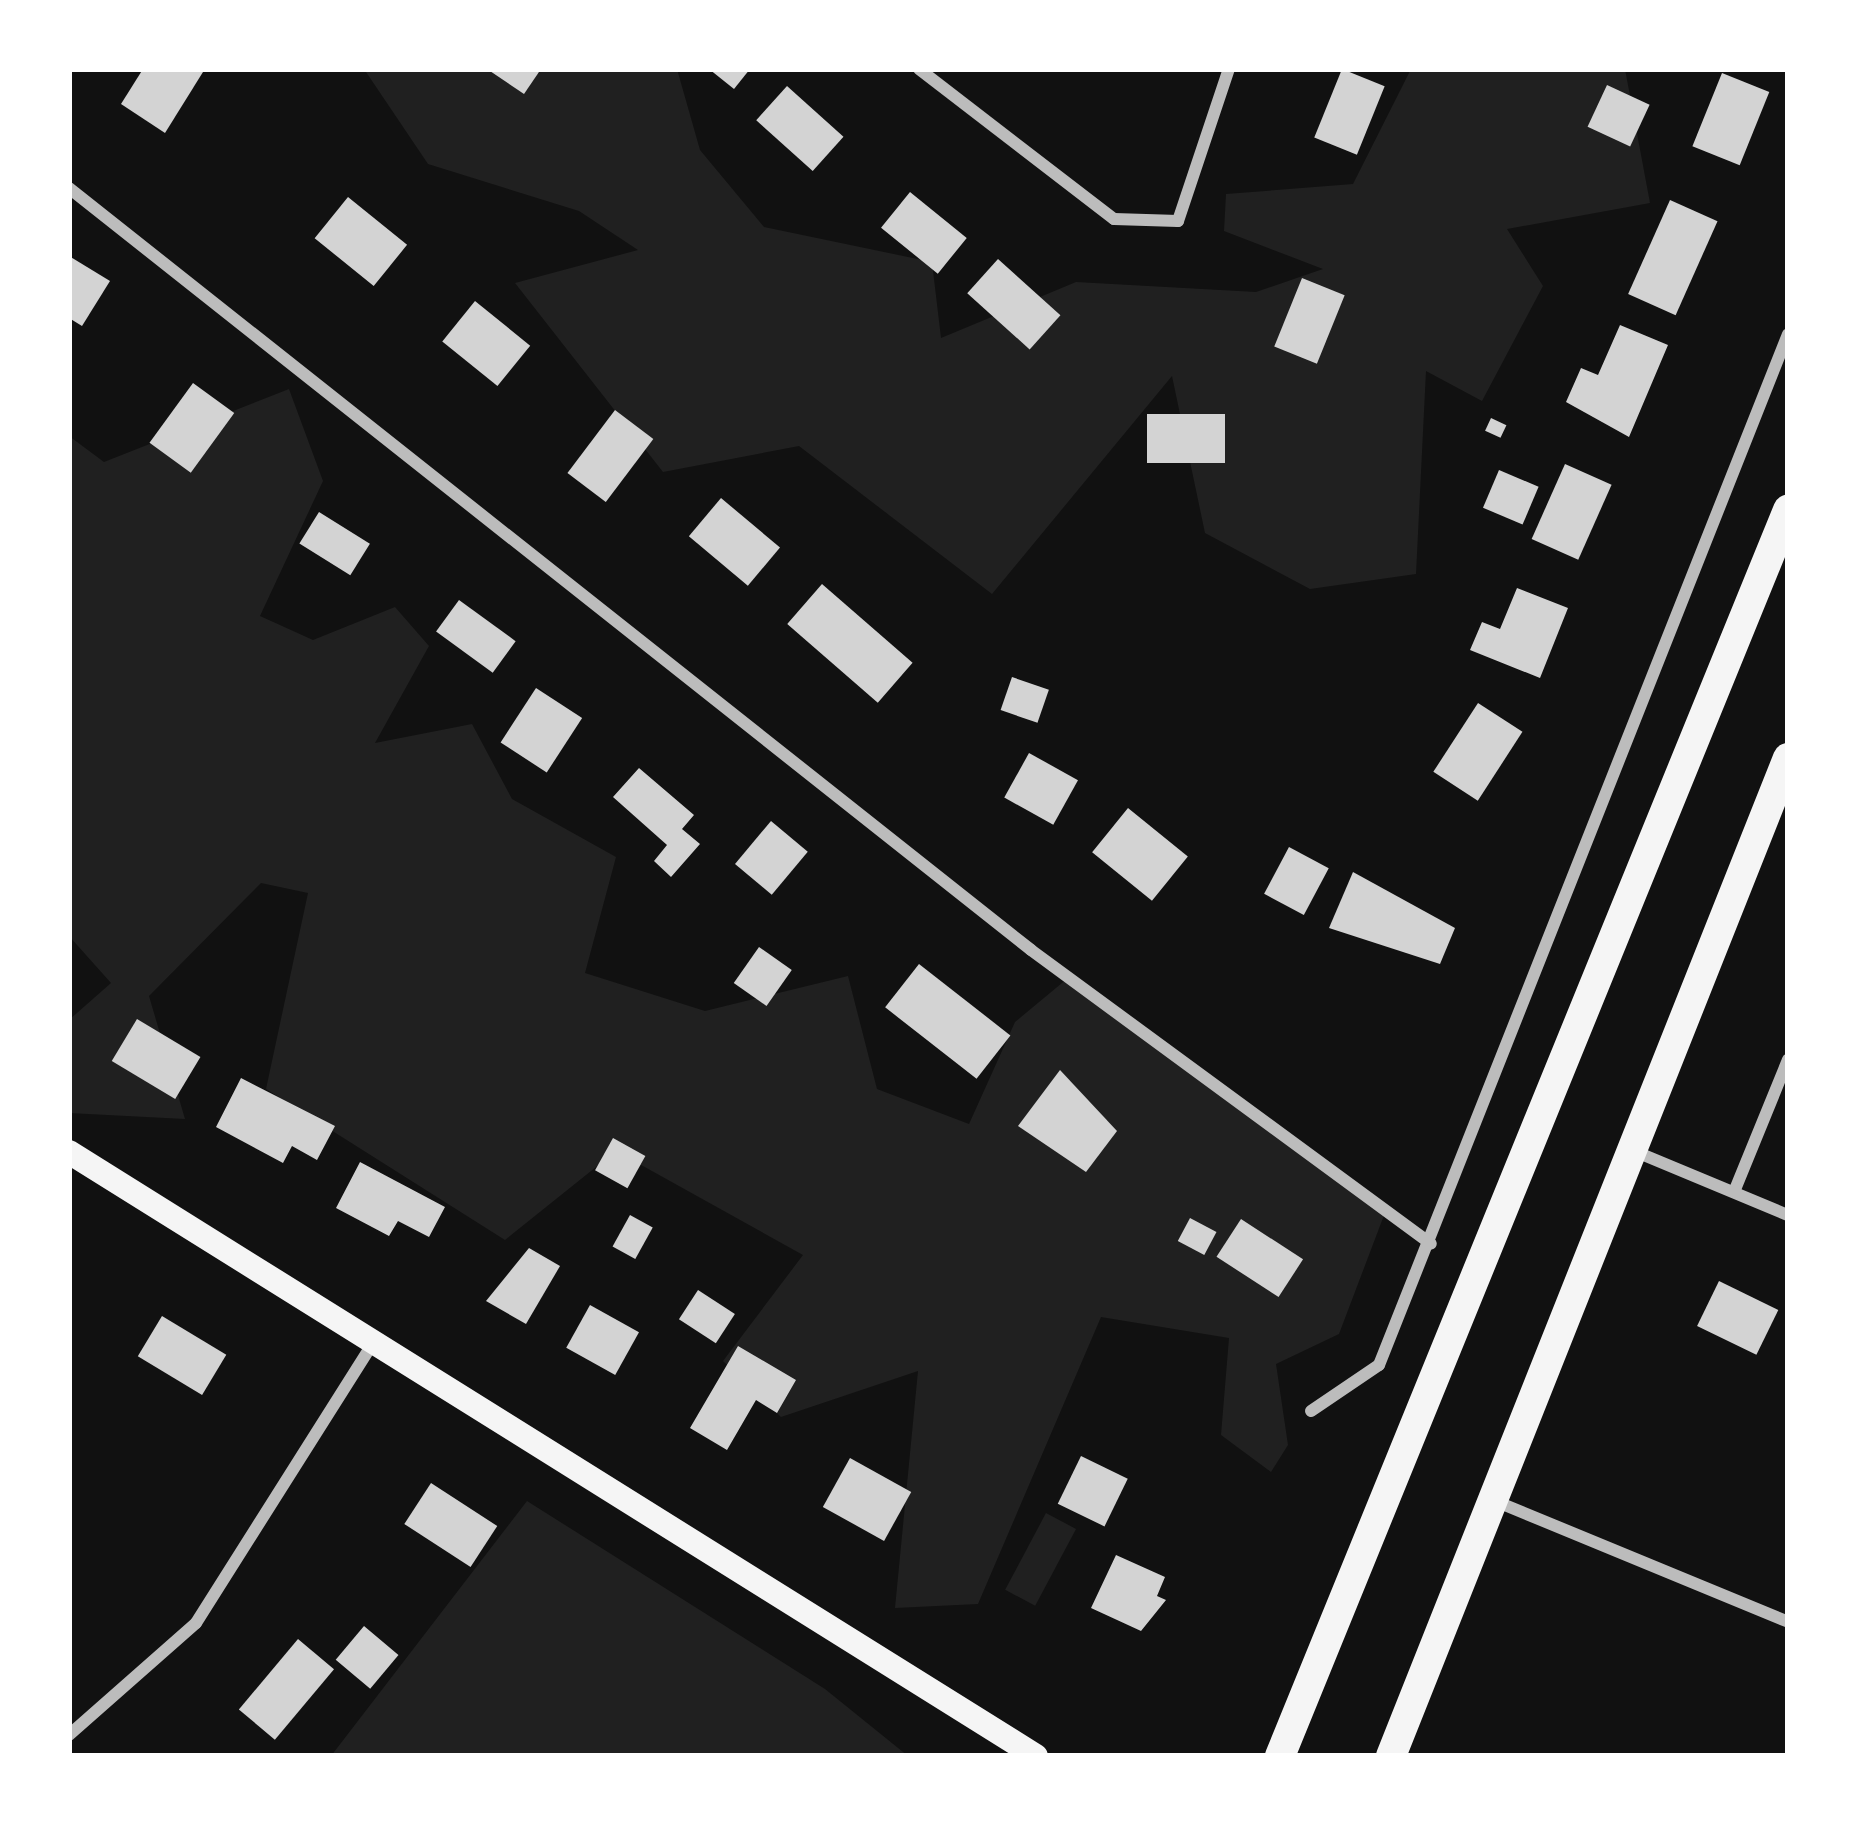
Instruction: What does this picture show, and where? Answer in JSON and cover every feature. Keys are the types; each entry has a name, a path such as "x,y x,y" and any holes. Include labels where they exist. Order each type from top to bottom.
{"main road":[{"path":"1280,1756 1788,510"},
{"path":"1391,1756 1788,758"},
{"path":"69,1152 1036,1756"}],"street":[{"path":"919,69 1114,219 1178,221 1229,69"},
{"path":"69,188 1030,950 1431,1244"},
{"path":"1311,1412 1379,1365 1431,1244 1788,334"},
{"path":"1734,1192 1788,1060"},
{"path":"1629,1150 1788,1215"},
{"path":"69,1735 196,1623 373,1342"},
{"path":"1491,1499 1788,1622"}],"shaded area":[{"path":"364,69 677,69 700,150 764,227 932,262 941,338 1076,282 1256,292 1323,269 1224,231 1226,194 1353,184 1411,69 1625,69 1650,203 1507,229 1543,286 1482,401 1426,371 1416,574 1310,589 1205,533 1172,376 992,594 799,446 663,472 515,283 638,250 579,211 428,164"},
{"path":"289,389 323,481 260,616 313,640 395,607 429,646 375,743 472,724 512,799 616,857 585,973 705,1011 848,976 877,1089 969,1124 1015,1022 1068,978 1386,1210 1339,1334 1276,1364 1288,1445 1271,1472 1221,1435 1229,1338 1101,1317 978,1604 895,1608 918,1371 781,1417 723,1361 803,1255 616,1151 505,1240 266,1089 308,893 261,883 149,996 185,1119 69,1113 69,1020 111,983 69,936 69,436 104,462"},
{"path":"527,1501 825,1689 908,1756 331,1756"},
{"path":"1046,1513 1076,1529 1035,1606 1005,1590"}],"building":[{"path":"143,69 203,72 165,133 121,104"},
{"path":"487,69 541,69 524,94"},
{"path":"709,69 750,69 734,89"},
{"path":"1342,69 1385,86 1357,155 1314,138"},
{"path":"1722,73 1769,92 1740,165 1692,146"},
{"path":"1607,85 1650,105 1630,147 1588,127"},
{"path":"787,86 843,137 813,171 756,120"},
{"path":"910,192 967,238 938,274 881,228"},
{"path":"348,197 407,245 374,286 315,238"},
{"path":"1670,200 1718,221 1676,315 1628,294"},
{"path":"69,256 110,281 82,326 69,318"},
{"path":"998,259 1060,315 1030,349 967,293"},
{"path":"1302,278 1345,295 1317,364 1274,347"},
{"path":"475,301 530,346 497,386 442,341"},
{"path":"1620,325 1668,345 1629,437 1566,402 1581,368 1598,375"},
{"path":"193,383 234,413 191,473 150,443"},
{"path":"615,410 653,439 606,502 567,473"},
{"path":"1147,414 1225,414 1225,463 1147,463"},
{"path":"1491,418 1506,425 1500,438 1485,431"},
{"path":"1565,464 1612,485 1578,560 1532,539"},
{"path":"1499,470 1539,487 1523,525 1483,508"},
{"path":"721,498 780,547 748,586 689,536"},
{"path":"319,512 370,544 350,575 299,543"},
{"path":"822,584 913,663 878,703 787,624"},
{"path":"1517,588 1568,608 1540,678 1470,650 1482,622 1500,629"},
{"path":"459,600 516,641 493,673 436,632"},
{"path":"1012,677 1049,690 1037,723 1001,710"},
{"path":"536,688 582,718 547,772 501,743"},
{"path":"1478,703 1522,732 1478,801 1433,772"},
{"path":"1029,753 1078,780 1053,825 1004,798"},
{"path":"639,768 694,815 682,829 700,844 671,877 654,861 667,845 613,797"},
{"path":"1128,808 1188,856 1152,901 1092,852"},
{"path":"771,821 808,852 772,895 735,864"},
{"path":"1289,847 1329,868 1304,915 1264,894"},
{"path":"1353,872 1455,928 1440,964 1329,928"},
{"path":"759,947 792,970 767,1006 734,983"},
{"path":"919,964 1010,1035 977,1079 885,1007"},
{"path":"137,1019 200,1057 175,1099 112,1061"},
{"path":"1060,1070 1117,1131 1086,1172 1018,1126"},
{"path":"241,1078 335,1126 317,1160 292,1146 283,1163 216,1127"},
{"path":"613,1138 645,1156 627,1188 595,1170"},
{"path":"360,1162 445,1207 429,1237 398,1221 389,1236 336,1208"},
{"path":"630,1215 653,1228 635,1259 613,1246"},
{"path":"1190,1218 1216,1232 1204,1255 1178,1241"},
{"path":"1241,1219 1303,1259 1279,1297 1216,1257"},
{"path":"529,1248 560,1266 526,1324 486,1301"},
{"path":"1719,1281 1778,1310 1756,1355 1697,1326"},
{"path":"698,1290 735,1314 716,1343 679,1319"},
{"path":"590,1305 639,1332 615,1375 566,1348"},
{"path":"162,1316 226,1355 202,1395 138,1356"},
{"path":"738,1346 796,1380 777,1413 756,1400 727,1450 690,1428"},
{"path":"1081,1456 1128,1479 1105,1526 1058,1504"},
{"path":"850,1458 911,1492 884,1541 823,1507"},
{"path":"431,1483 497,1526 471,1567 404,1524"},
{"path":"1116,1555 1165,1577 1157,1596 1166,1600 1141,1631 1091,1608"},
{"path":"364,1626 398,1655 370,1689 336,1660"},
{"path":"298,1639 334,1669 275,1740 239,1709"}]}
